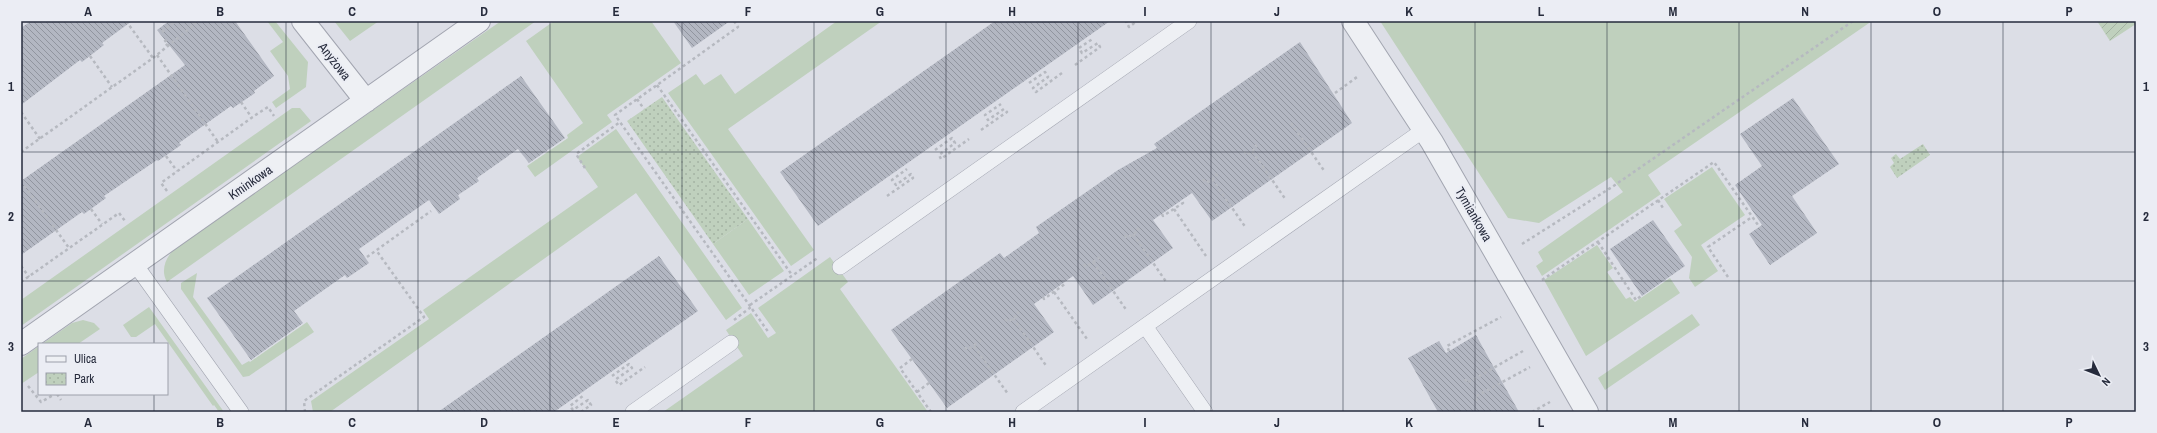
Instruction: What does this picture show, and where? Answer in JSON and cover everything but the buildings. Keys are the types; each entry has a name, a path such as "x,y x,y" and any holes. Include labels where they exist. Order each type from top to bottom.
{"street":[{"name":"Anyżowa","path":"303,21 366,101"},
{"name":"Kminkowa","path":"21,344 479,21"},
{"name":"Tymiankowa","path":"1353,21 1424,130 1500,258 1587,412"}],"lane":[{"path":"840,267 1189,21"},
{"path":"1023,412 1424,130"},
{"path":"135,264 241,412"},
{"path":"1145,326 1205,412"},
{"path":"633,412 731,343"}],"path":[{"path":"126,21 153,58"},
{"path":"162,32 175,21"},
{"path":"21,152 157,55 195,24 193,21"},
{"path":"734,21 738,27 615,114 769,332"},
{"path":"1128,21 1126,22 1129,27 1137,21"},
{"path":"1500,258 1612,187 1853,21"},
{"path":"168,46 164,42 169,38"},
{"path":"1075,65 1100,47 1098,43 1082,53 1079,48 1094,38"},
{"path":"157,55 218,142"},
{"path":"90,56 112,87"},
{"path":"1029,83 1045,72 1048,77 1033,88 1036,92 1062,73"},
{"path":"1335,93 1360,76"},
{"path":"657,85 792,275"},
{"path":"637,99 644,109"},
{"path":"241,102 252,118"},
{"path":"981,130 1007,112 1004,109 988,120 985,115 1001,104"},
{"path":"167,191 161,183 252,118 268,107 274,116"},
{"path":"21,112 40,139"},
{"path":"585,168 576,154 620,122"},
{"path":"1291,123 1329,178"},
{"path":"935,150 952,138 955,143 939,155 941,158 969,139"},
{"path":"1244,151 1247,155 1257,147 1254,143"},
{"path":"1252,151 1289,205"},
{"path":"166,156 178,170"},
{"path":"1520,295 1714,162 1758,225"},
{"path":"887,196 913,178 911,174 896,185 892,180 907,169"},
{"path":"1203,179 1206,184 1217,176 1215,171"},
{"path":"1212,180 1249,234"},
{"path":"21,181 70,248"},
{"path":"1162,214 1164,216 1183,203 1181,200"},
{"path":"1658,200 1663,208"},
{"path":"91,209 102,224"},
{"path":"1174,209 1210,261"},
{"path":"367,257 431,211"},
{"path":"21,282 118,213 125,221"},
{"path":"1728,277 1708,247 1752,217"},
{"path":"1125,235 1127,238 1139,230 1136,227"},
{"path":"1133,234 1170,289"},
{"path":"1598,242 1636,300 1641,296"},
{"path":"305,412 304,401 424,317 376,250"},
{"path":"733,320 792,275 828,251 840,267"},
{"path":"1084,264 1086,267 1099,258 1097,255"},
{"path":"1093,262 1131,316"},
{"path":"21,266 28,276"},
{"path":"1043,297 1044,299 1054,292 1065,284 1064,282"},
{"path":"1054,292 1091,345"},
{"path":"1006,319 1008,322 1019,314 1017,310"},
{"path":"1449,351 1446,346 1502,316"},
{"path":"1013,318 1051,373"},
{"path":"965,347 967,350 974,346 980,341 978,338"},
{"path":"974,346 1012,400"},
{"path":"1465,379 1467,382 1528,348"},
{"path":"912,359 900,368 931,412"},
{"path":"1477,401 1475,397 1536,363"},
{"path":"612,376 629,364 632,368 615,380 619,385 645,367"},
{"path":"917,392 929,383"},
{"path":"28,386 41,402 54,395"},
{"path":"57,395 61,400"},
{"path":"581,412 591,405 588,400 573,410 570,406 584,395"},
{"path":"1532,412 1556,398"}],"green space":[{"path":"267,21 275,21 308,62 306,87 276,108 272,102 290,89 288,76 270,51 283,42"},
{"path":"334,21 379,21 350,41"},
{"path":"501,21 536,21 167,282 164,268 169,255 175,248"},
{"path":"554,21 651,21 681,63 607,115 612,122 535,177 527,166 568,138 567,135 583,123 526,41"},
{"path":"837,21 882,21 728,129 814,250 791,266 668,93 696,74 704,85 721,74 735,94"},
{"path":"1380,21 1872,21 1648,175 1661,194 1542,276 1536,266 1543,261 1538,252 1623,192 1611,177 1539,223 1508,218"},
{"path":"2097,21 2134,21 2136,24 2110,41"},
{"path":"662,97 748,219 713,244 627,121"},
{"path":"292,108 300,108 311,121 21,326 21,300"},
{"path":"616,129 742,308 726,320 636,193 330,412 313,412 311,401 429,319 423,310 598,187 577,157"},
{"path":"1923,144 1930,155 1897,178 1890,167 1894,163 1891,158 1896,154 1900,159"},
{"path":"1712,167 1745,215 1701,245 1718,271 1695,287 1689,278 1692,257 1674,231 1682,225 1664,199"},
{"path":"748,219 784,271 749,295 713,244"},
{"path":"1597,245 1613,268 1607,272 1626,299 1630,297 1635,302 1670,278 1680,293 1586,356 1544,280"},
{"path":"830,257 848,282 840,289 928,412 663,412 743,356 726,330 751,313 768,338 776,333 758,308"},
{"path":"197,273 193,297 242,365 249,361 250,362 307,322 314,332 249,376 243,377 181,289 181,283"},
{"path":"149,307 224,412 219,412 214,405 213,406 155,324 136,337 131,337 123,325"},
{"path":"1692,314 1700,325 1605,390 1598,378"},
{"path":"83,320 94,323 100,329 79,343 43,343 72,323"},
{"path":"38,347 38,373 21,384 21,359"}]}
